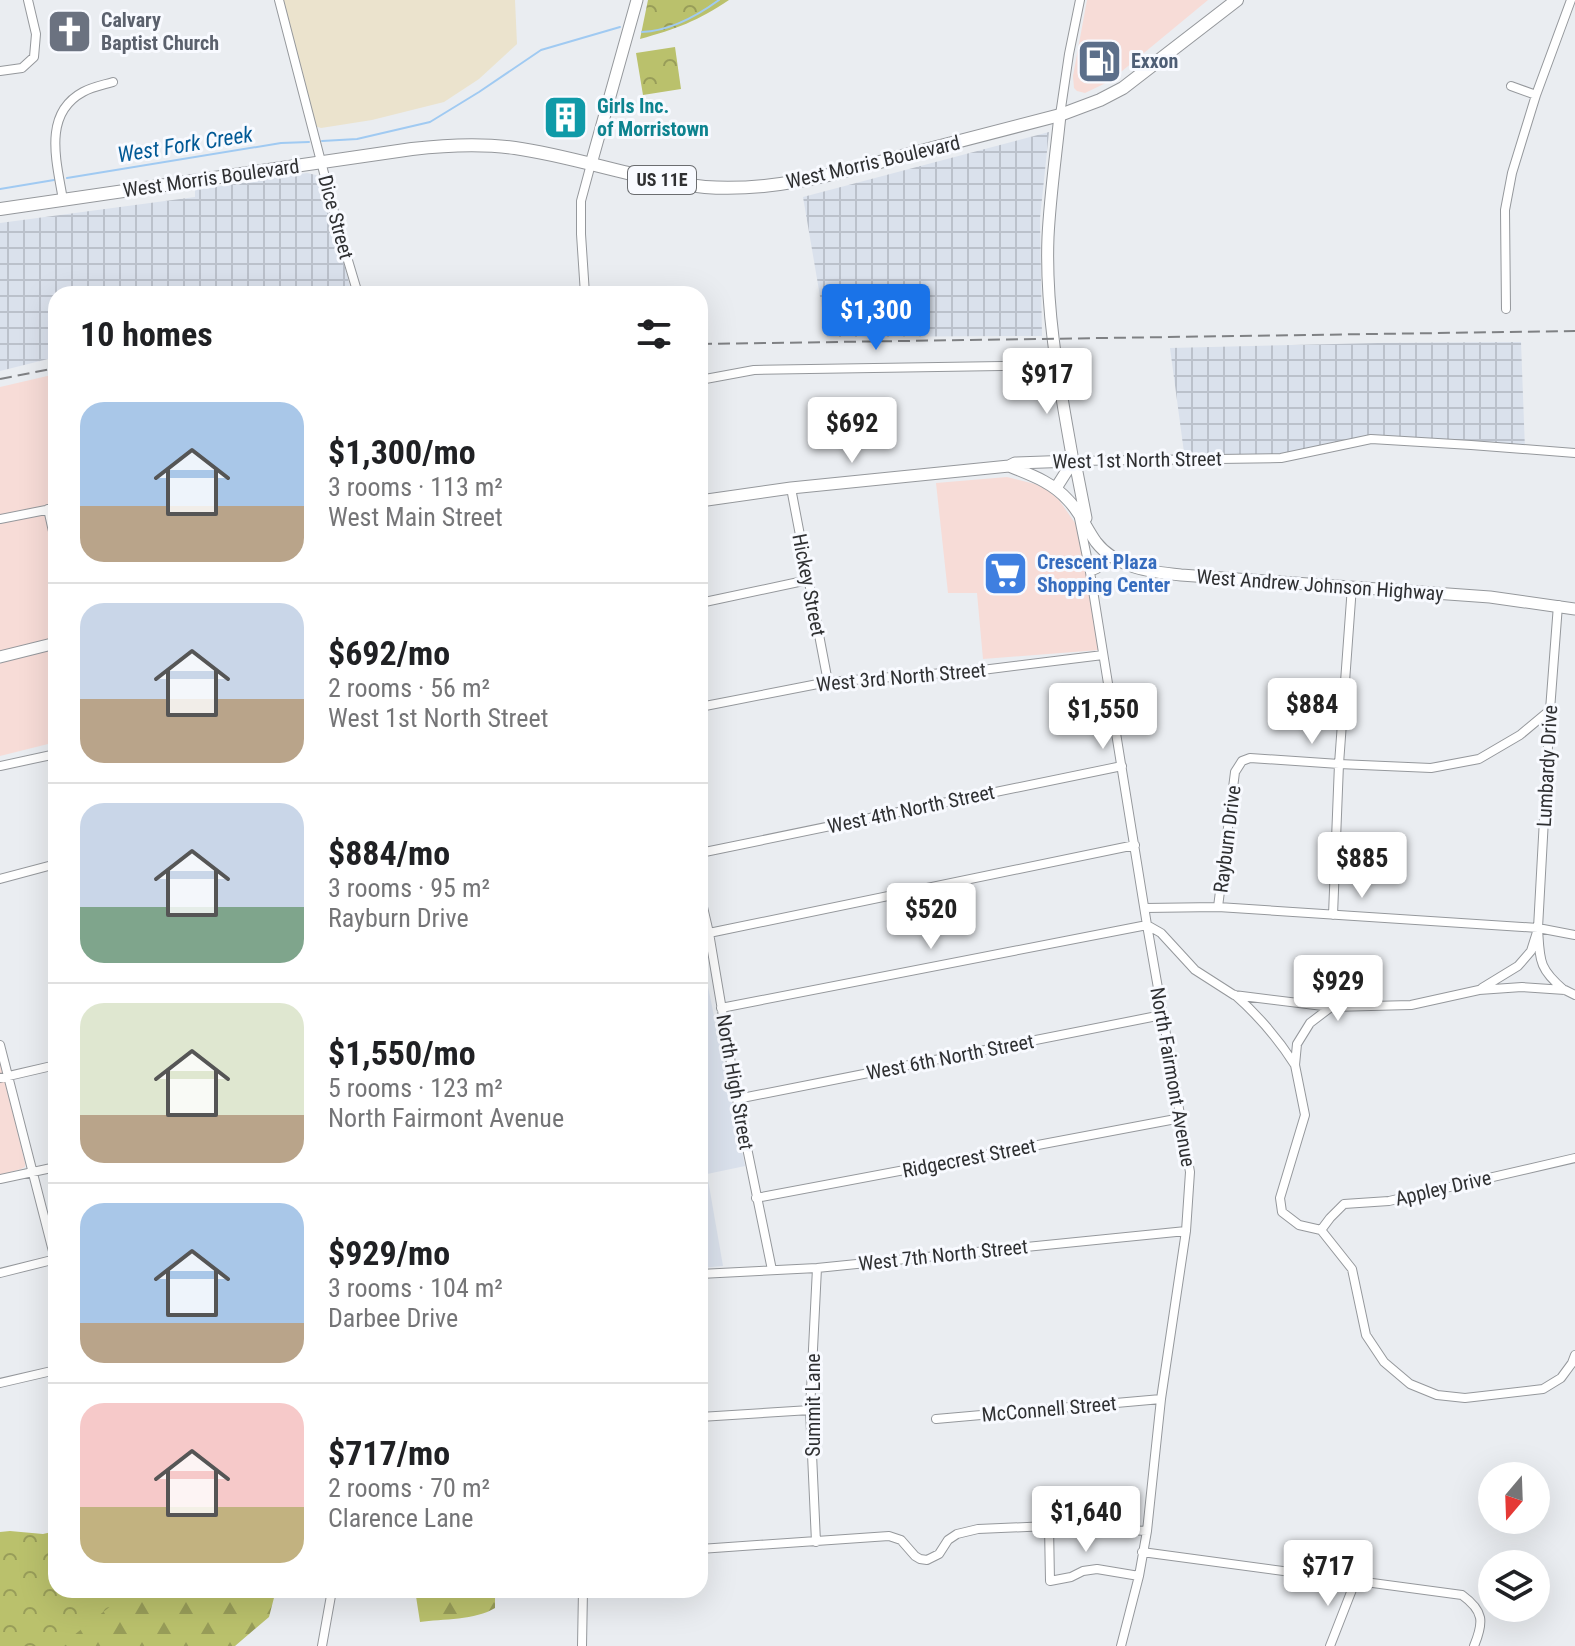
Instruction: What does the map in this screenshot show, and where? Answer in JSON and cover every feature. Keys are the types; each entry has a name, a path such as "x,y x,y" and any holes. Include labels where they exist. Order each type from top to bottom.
{"main road":[{"path":"591,164 637,0"},
{"name":"West Morris Boulevard","path":"0,209 423,148 482,145 538,152 640,177 705,187 759,187 813,180 1060,115 1100,100 1123,88 1237,0"},
{"path":"1060,115 1048,237 1049,292 1056,365 1087,528"},
{"path":"1056,488 1073,461"},
{"name":"West 1st North Street","path":"708,500 1015,463 1073,461"},
{"name":"West Andrew Johnson Highway","path":"1009,466 1056,488 1076,509 1095,541 1109,554 1136,568 1171,574 1490,597 1575,609"},
{"path":"0,657 48,645"}],"street":[{"path":"0,71 22,68 34,57 36,34 28,0"},
{"name":"Dice Street","path":"279,0 356,286"},
{"path":"1060,115 1080,0"},
{"path":"1506,309 1505,210 1512,173 1536,95 1571,0"},
{"path":"63,200 55,134 60,116 66,105 81,93 113,82"},
{"path":"1511,86 1536,95"},
{"path":"584,286 581,201 591,164"},
{"path":"708,379 754,370 1056,365"},
{"name":"West 1st North Street","path":"1073,461 1281,458 1371,439 1575,453"},
{"name":"Hickey Street","path":"791,488 828,682"},
{"name":"North Fairmont Avenue","path":"1076,509 1090,572 1190,1172 1186,1231 1161,1399 1147,1531 1121,1646"},
{"path":"0,519 48,510"},
{"path":"1090,572 1097,569 1109,554"},
{"path":"708,601 808,580"},
{"path":"1333,915 1339,764 1352,586"},
{"name":"Lumbardy Drive","path":"1538,928 1558,605"},
{"name":"West 3rd North Street","path":"708,705 828,682 982,670 1103,655"},
{"name":"Rayburn Drive","path":"1218,907 1235,772 1242,761 1250,758 1431,768 1479,759 1520,735 1550,710"},
{"path":"0,766 48,756"},
{"name":"West 4th North Street","path":"708,851 1122,766"},
{"path":"709,933 1135,845"},
{"path":"0,879 48,866"},
{"path":"1145,908 1218,907 1538,928 1575,935"},
{"path":"721,1008 1147,925 1161,933 1195,970 1234,995 1261,1018 1295,1065"},
{"path":"1479,990 1518,966 1531,951 1538,928"},
{"path":"1538,928 1540,960 1548,976 1575,995"},
{"name":"North High Street","path":"708,929 737,1099 772,1270"},
{"path":"1234,995 1331,1007 1411,1005 1479,990 1522,987 1565,990"},
{"path":"1331,1007 1310,1023 1297,1044 1295,1065 1305,1115 1280,1198 1282,1212 1299,1225 1321,1230 1352,1269 1366,1335 1384,1362 1410,1384 1437,1395 1465,1398 1543,1389 1561,1378 1575,1355"},
{"name":"West 6th North Street","path":"737,1099 1162,1015"},
{"path":"0,1045 4,1077 48,1231"},
{"path":"4,1077 48,1067"},
{"name":"Ridgecrest Street","path":"756,1198 1181,1118"},
{"name":"Appley Drive","path":"1321,1230 1344,1204 1389,1201 1575,1158"},
{"path":"0,1179 48,1168"},
{"name":"West 7th North Street","path":"708,1274 817,1268 1186,1231"},
{"path":"0,1273 48,1263"},
{"name":"Summit Lane","path":"816,1542 810,1410 817,1268"},
{"path":"0,1383 48,1372"},
{"name":"McConnell Street","path":"936,1419 1161,1399"},
{"path":"708,1416 810,1410"},
{"path":"708,1549 889,1536 901,1540 915,1556 927,1560 939,1554 948,1540 957,1534 978,1529 1049,1526 1147,1531"},
{"path":"1049,1526 1050,1581 1097,1569 1139,1576"},
{"path":"1142,1552 1462,1595 1476,1605 1481,1617 1474,1646"},
{"path":"1330,1646 1355,1582"},
{"path":"322,1646 331,1598"},
{"path":"582,1646 583,1598"}],"shaded area":[{"path":"279,0 515,0 517,44 479,79 444,102 372,120 321,128 311,125"},
{"path":"1087,0 1208,0 1110,81 1085,93 1074,88 1073,76"},
{"path":"1049,132 1040,218 1042,336 827,337 803,197"},
{"path":"307,173 316,175 322,181 350,286 48,286 48,359 0,371 0,223 195,197 195,190"},
{"path":"1521,342 1525,450 1371,439 1281,458 1185,460 1170,348"},
{"path":"48,376 48,744 0,756 0,387"},
{"path":"1007,477 1046,489 1059,500 1075,523 1085,555 1099,650 983,659 977,593 948,593 936,483"},
{"path":"708,987 745,1166 708,1174"},
{"path":"0,1059 25,1167 0,1175"},
{"path":"708,1180 723,1266 708,1267"}],"green space":[{"path":"648,0 729,0 686,24 640,39"},
{"path":"675,47 681,89 643,95 636,53"},
{"path":"0,1532 48,1533 48,1598 121,1598 64,1643 67,1646 0,1646"},
{"path":"110,1598 274,1598 269,1617 235,1646 61,1646 62,1638"},
{"path":"416,1598 495,1598 495,1608 487,1612 420,1622"}],"waterway":[{"name":"West Fork Creek","path":"642,32 682,22 719,0"},
{"name":"West Fork Creek","path":"322,141 357,139 430,122 541,50 620,27"},
{"name":"West Fork Creek","path":"67,178 281,143 309,142"},
{"name":"West Fork Creek","path":"0,189 54,180"}],"railway":[{"path":"708,344 1575,331"},
{"path":"0,379 48,370"}],"place":[{"name":"Calvary Baptist Church","path":"70,31"},
{"name":"Exxon","path":"1100,61"},
{"name":"Girls Inc. of Morristown","path":"566,117"},
{"name":"Crescent Plaza Shopping Center","path":"1006,573"}]}
